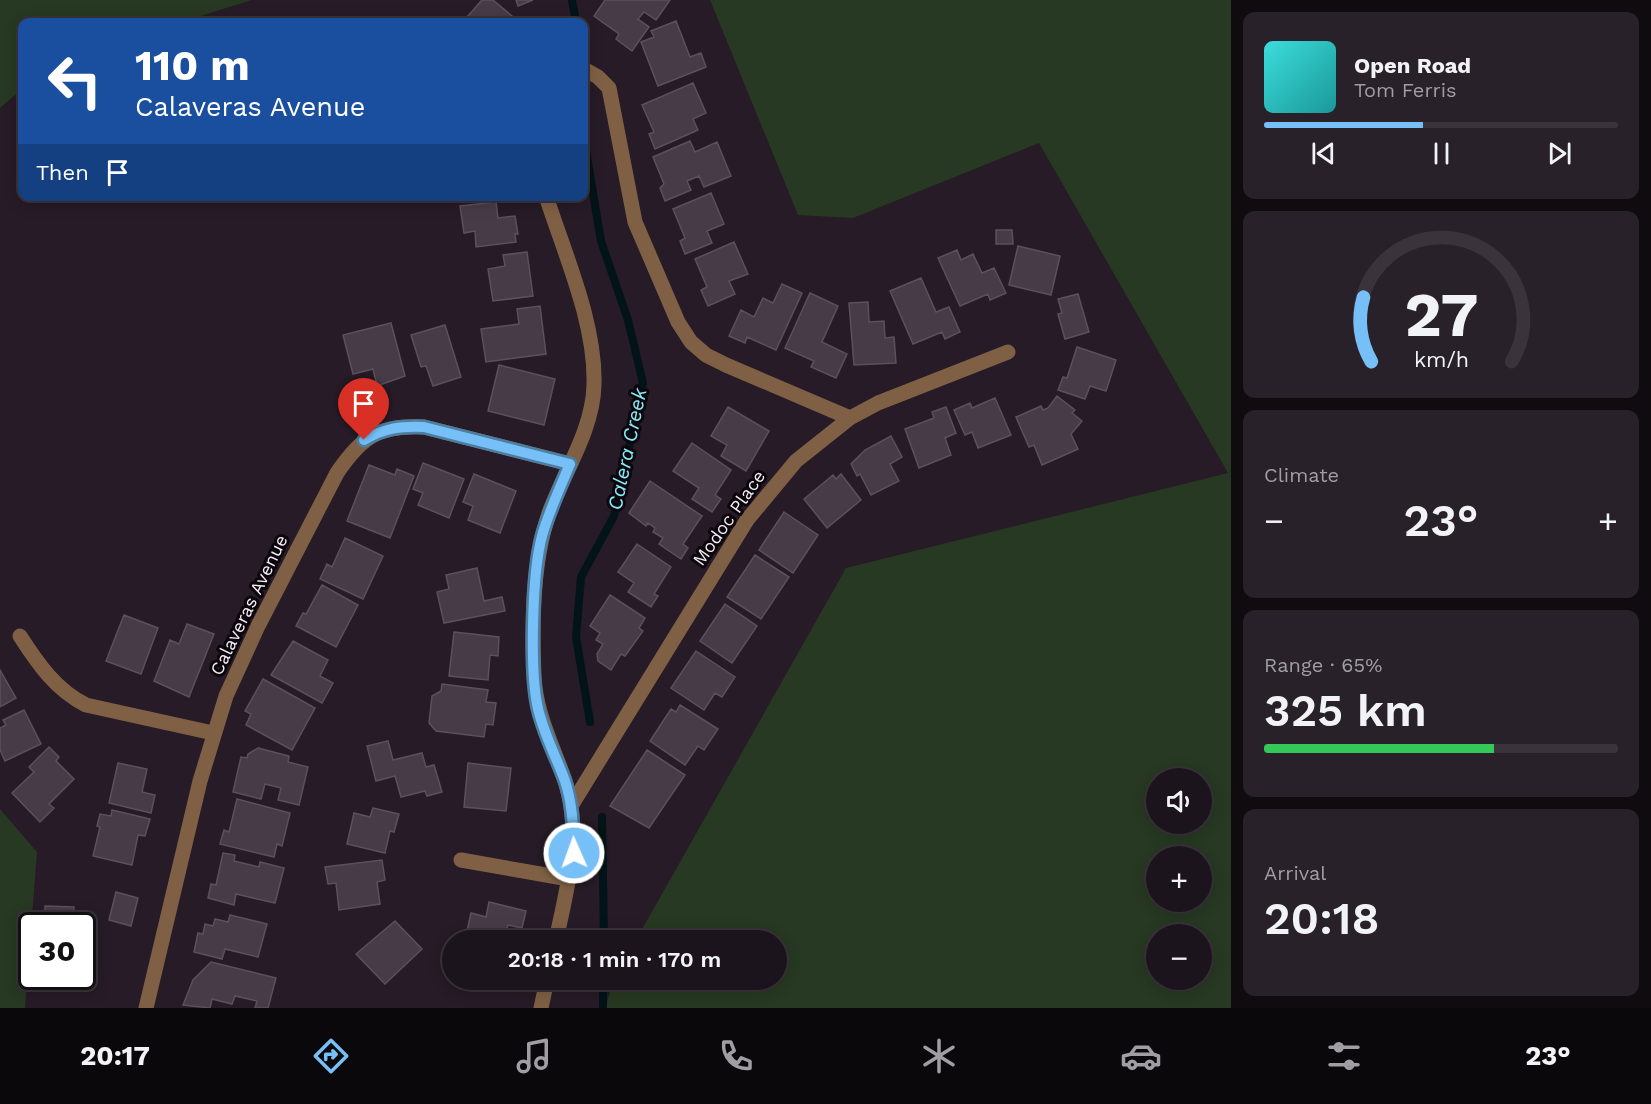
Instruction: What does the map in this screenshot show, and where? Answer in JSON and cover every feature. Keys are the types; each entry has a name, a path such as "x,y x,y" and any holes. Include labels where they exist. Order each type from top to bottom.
{"street":[{"path":"588,71 609,88 635,222 678,322 691,342 706,355 726,365 850,418"},
{"path":"548,201 589,331 594,360 594,387 590,414 550,511 536,567 534,675 539,713 571,806 574,853 558,930"},
{"name":"Modoc Place","path":"571,806 747,520 795,461 850,418 908,390 1008,352"},
{"name":"Calaveras Avenue","path":"146,1008 213,733 234,678 258,626 337,473 364,440 381,430 402,426 424,427 570,464"},
{"path":"20,636 41,668 69,697 86,705 213,733"},
{"path":"460,860 569,879"},
{"path":"541,1008 545,990"}],"green space":[{"path":"0,0 252,0 194,18 18,18 18,92 0,108"},
{"path":"710,0 1231,0 1231,1008 605,1008 611,990 787,990 787,930 642,930 846,568 1228,473 1039,143 853,218 798,215"},
{"path":"0,809 37,852 32,912 18,912 18,990 26,990 25,1008 0,1008"}],"building":[{"path":"482,0 493,0 512,16 510,18 470,18 468,16"},
{"path":"516,0 533,0 518,6"},
{"path":"605,0 670,0 656,20 644,12 638,19 649,27 632,51 616,39 619,34 594,16"},
{"path":"676,21 690,57 701,53 706,67 658,86 641,42 654,37 651,31"},
{"path":"693,83 706,113 693,119 698,130 655,149 649,134 654,132 642,105"},
{"path":"690,141 695,152 717,142 731,176 704,187 699,176 687,181 691,190 665,201 660,188 664,184 653,157"},
{"path":"711,193 724,224 707,231 712,243 685,254 680,241 685,238 673,209"},
{"path":"496,202 498,218 515,216 518,234 515,234 516,242 476,247 475,231 464,233 460,206"},
{"path":"996,230 1012,230 1013,244 996,244"},
{"path":"734,242 748,274 729,281 735,294 708,306 701,290 707,287 695,259"},
{"path":"1018,246 1060,256 1051,295 1009,285"},
{"path":"957,250 961,260 973,254 982,273 994,268 1006,293 990,300 988,294 960,306 938,258"},
{"path":"527,252 533,296 493,301 488,269 505,266 503,255"},
{"path":"921,278 936,312 949,307 960,332 945,339 942,332 913,344 890,291"},
{"path":"782,284 802,293 776,350 747,337 745,343 729,336 741,310 754,317 763,298 773,303"},
{"path":"810,293 838,306 822,342 847,354 836,378 811,367 814,361 785,348"},
{"path":"1078,294 1089,332 1065,339 1058,314 1062,313 1058,299"},
{"path":"868,302 869,322 884,321 885,338 894,337 896,363 854,365 849,303"},
{"path":"540,306 546,354 486,362 481,329 519,324 517,309"},
{"path":"391,323 405,376 377,386 373,369 353,374 343,335"},
{"path":"445,325 461,377 433,386 426,366 421,367 411,335"},
{"path":"1077,347 1116,360 1106,391 1090,386 1085,399 1058,390 1063,377 1067,378"},
{"path":"499,365 555,379 544,425 488,411"},
{"path":"1057,396 1075,410 1072,413 1082,421 1071,434 1078,449 1042,465 1034,445 1029,447 1016,417 1041,406 1043,410 1048,408"},
{"path":"995,398 1011,435 978,448 972,432 965,435 954,410 970,403 972,408"},
{"path":"728,407 769,431 746,471 721,456 727,445 711,436"},
{"path":"946,407 956,433 945,438 951,455 919,468 905,429 934,418 932,412"},
{"path":"891,436 902,457 890,464 899,481 871,495 860,474 857,476 851,464 865,450"},
{"path":"692,443 731,470 715,495 721,499 712,512 692,499 699,488 673,471"},
{"path":"423,463 464,479 449,518 418,505 423,493 413,489"},
{"path":"369,465 395,475 397,469 414,476 390,538 347,521"},
{"path":"474,474 516,491 500,533 468,520 473,506 463,502"},
{"path":"841,474 861,500 827,528 804,499 833,475 836,479"},
{"path":"650,481 702,516 683,544 688,548 681,559 659,544 663,538 653,532 655,528 648,523 646,526 629,513"},
{"path":"784,512 818,535 793,573 759,550"},
{"path":"345,538 383,556 363,599 320,579 327,564 332,567"},
{"path":"637,544 671,567 654,594 658,596 651,607 628,592 634,583 618,572"},
{"path":"755,555 789,577 761,619 727,597"},
{"path":"477,568 484,601 502,597 505,611 444,623 437,592 449,589 446,575"},
{"path":"322,585 358,605 336,647 296,626 303,613 306,614"},
{"path":"610,595 645,618 639,628 643,631 625,656 621,654 611,670 598,661 597,654 603,644 596,640 600,633 590,626"},
{"path":"725,604 757,626 732,663 700,641"},
{"path":"124,615 158,628 141,674 106,661"},
{"path":"187,624 214,634 189,697 154,681 170,640 179,644"},
{"path":"454,632 499,637 498,656 490,655 488,680 449,676"},
{"path":"293,641 328,660 320,676 333,683 322,703 271,675"},
{"path":"696,651 735,677 722,697 715,693 704,710 671,688"},
{"path":"0,670 16,698 0,707"},
{"path":"263,679 315,708 292,750 246,725 251,714 245,711"},
{"path":"442,684 488,690 486,702 496,703 493,725 486,724 484,737 436,731 429,723 432,696 441,691"},
{"path":"680,705 718,729 704,750 698,746 685,765 650,741 671,709 676,712"},
{"path":"24,710 41,744 5,761 0,750 0,728 6,725 3,720"},
{"path":"388,741 393,760 422,753 426,767 434,765 442,792 427,796 425,791 401,797 395,776 376,781 367,746"},
{"path":"49,747 59,757 56,761 74,779 49,804 54,808 40,822 12,793 34,772 29,767"},
{"path":"258,748 289,756 288,762 308,767 299,805 278,800 281,788 265,784 261,799 233,792 241,757 247,758 248,754"},
{"path":"647,750 685,775 649,828 610,806"},
{"path":"118,763 147,769 142,792 155,795 151,813 109,803"},
{"path":"468,763 511,768 506,811 464,807"},
{"path":"237,799 290,813 282,846 277,844 274,857 220,844 224,830 229,832"},
{"path":"373,808 399,814 394,832 390,831 385,853 347,844 354,813 370,817"},
{"path":"112,810 150,819 145,836 138,835 132,865 93,856 100,827 97,826 100,814 111,816"},
{"path":"223,853 235,855 234,861 259,867 260,862 284,868 275,903 236,894 234,905 208,898 211,884 216,885"},
{"path":"382,860 385,880 377,882 380,904 339,910 336,883 328,884 325,867"},
{"path":"116,892 138,898 131,926 109,920"},
{"path":"489,902 526,911 522,928 508,925 507,930 467,930 471,913 486,917"},
{"path":"45,906 74,907 74,912 45,912"},
{"path":"230,915 267,924 258,957 225,949 222,959 194,952 198,933 203,934 205,924 213,926 215,919 228,922"},
{"path":"395,921 422,949 385,984 356,954"},
{"path":"211,962 276,978 268,1008 255,1008 257,1001 235,996 232,1004 212,999 210,1008 183,1005 193,980"}],"waterway":[{"name":"Calera Creek","path":"572,0 575,18"},
{"name":"Calera Creek","path":"588,163 601,241 628,320 643,383 614,516 581,577 576,637 590,722"},
{"name":"Calera Creek","path":"602,817 604,930"},
{"name":"Calera Creek","path":"603,990 603,1008"}],"route":[{"path":"364,440 381,430 402,426 424,427 570,464 550,511 536,567 534,675 537,705 544,731 566,783 571,806 574,853"}]}
